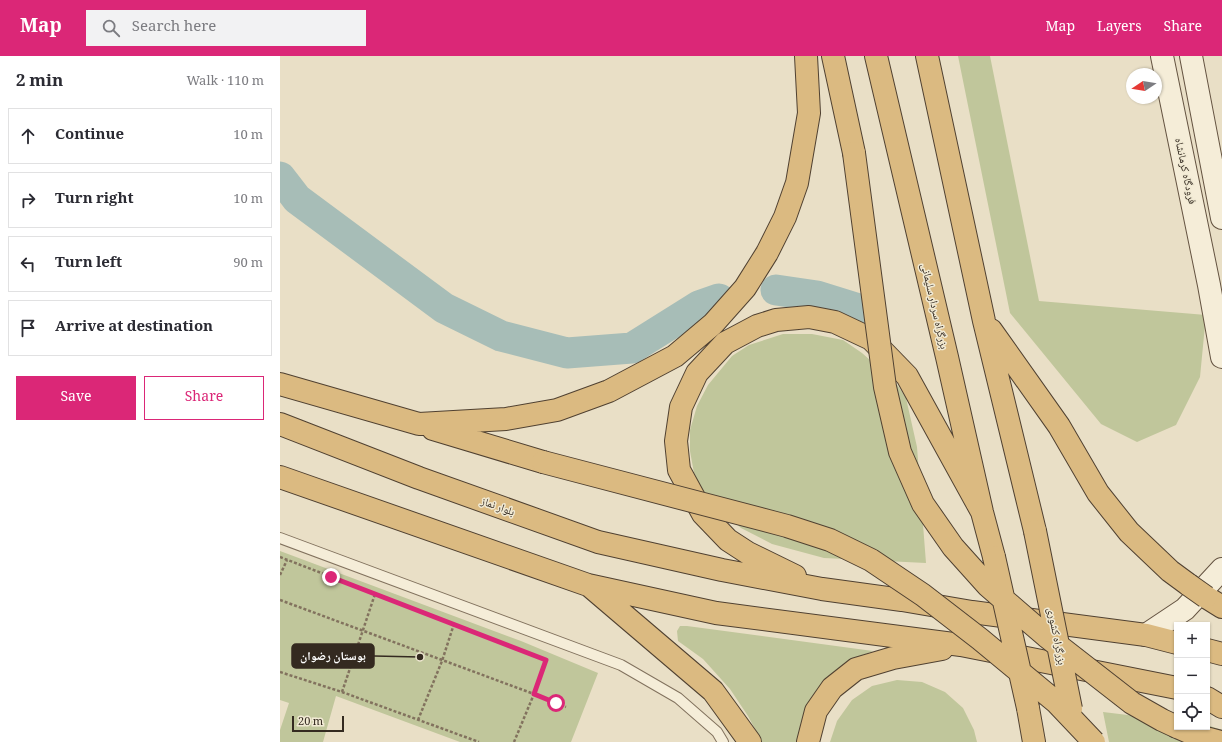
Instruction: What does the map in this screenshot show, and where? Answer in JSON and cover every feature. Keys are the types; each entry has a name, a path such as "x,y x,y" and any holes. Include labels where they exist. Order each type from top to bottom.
{"highway":[{"path":"419,424 506,419 557,410 609,391 675,356 713,324 745,288 767,252 785,217 797,183 809,114 806,56"},
{"path":"833,56 854,153 885,387 900,452 923,504 953,547 993,591 1046,636 1132,703 1174,726"},
{"name":"بزرگراه سردار سلیمانی","path":"876,56 949,364 982,512 994,557 1028,714"},
{"path":"927,56 984,321 1059,426 1098,493 1129,532 1170,571 1206,596"},
{"path":"982,512 907,376 872,339 835,322 808,318 776,320 757,326 725,343 697,373 681,407 676,441 679,470 703,514 728,540 775,566 822,588 972,612 1146,635 1174,641"},
{"name":"بزرگراه کشوری","path":"984,321 1035,531 1078,742"},
{"path":"280,384 543,462 787,526 830,540 871,560 923,595 980,639 1056,702 1094,742"},
{"name":"بلوار نماز","path":"280,424 418,478 598,542 722,570 822,588"},
{"path":"283,482 588,585 716,613 961,645 1174,687"},
{"path":"588,585 713,691 750,742"},
{"path":"808,742 816,712 832,688 856,669 893,658 961,645"},
{"path":"1210,651 1222,654"},
{"path":"1210,696 1222,699"},
{"path":"1210,700 1222,707"},
{"path":"1016,742 1028,714"},
{"path":"1028,714 1034,742"},
{"path":"1184,730 1198,736 1222,742"}],"main road":[{"name":"فرودگاه کرمانشاه","path":"1162,56 1216,284 1222,357"},
{"path":"1191,56 1222,218"},
{"path":"1146,635 1185,609 1222,568"}],"lane":[{"path":"280,538 620,664 678,698 717,732 723,742"}],"path":[{"path":"280,557 546,660 514,742"},
{"path":"280,575 287,560"},
{"path":"342,692 375,594"},
{"path":"280,600 566,707"},
{"path":"418,720 442,661 454,624"},
{"path":"280,672 342,692 479,742"}],"green space":[{"path":"958,56 990,56 1039,301 1206,315 1200,377 1176,425 1137,442 1101,424 1010,313"},
{"path":"783,334 812,334 843,340 862,353 896,383 906,398 917,447 926,563 824,558 772,544 741,528 705,497 694,473 690,451 690,430 697,406 708,385 732,356 749,345"},
{"path":"280,551 521,641 598,673 571,742 460,742 336,696 323,742 280,742 280,730 289,703 280,700"},
{"path":"680,626 873,651 846,662 821,685 810,700 801,722 798,742 762,742 748,716 730,689 703,659 678,641 677,631"},
{"path":"897,680 922,682 945,692 963,708 974,730 977,742 830,742 837,721 852,700 872,686"},
{"path":"1103,712 1174,721 1174,730 1210,730 1210,726 1222,730 1222,742 1109,742"}],"waterway":[{"path":"280,177 297,199 444,308 501,336 567,353 632,348 699,306 719,299"},
{"path":"776,290 817,296 862,310"}],"place":[{"name":"بوستان رضوان","path":"420,657"}],"route":[{"path":"331,577 546,660 534,694 556,703"}]}
